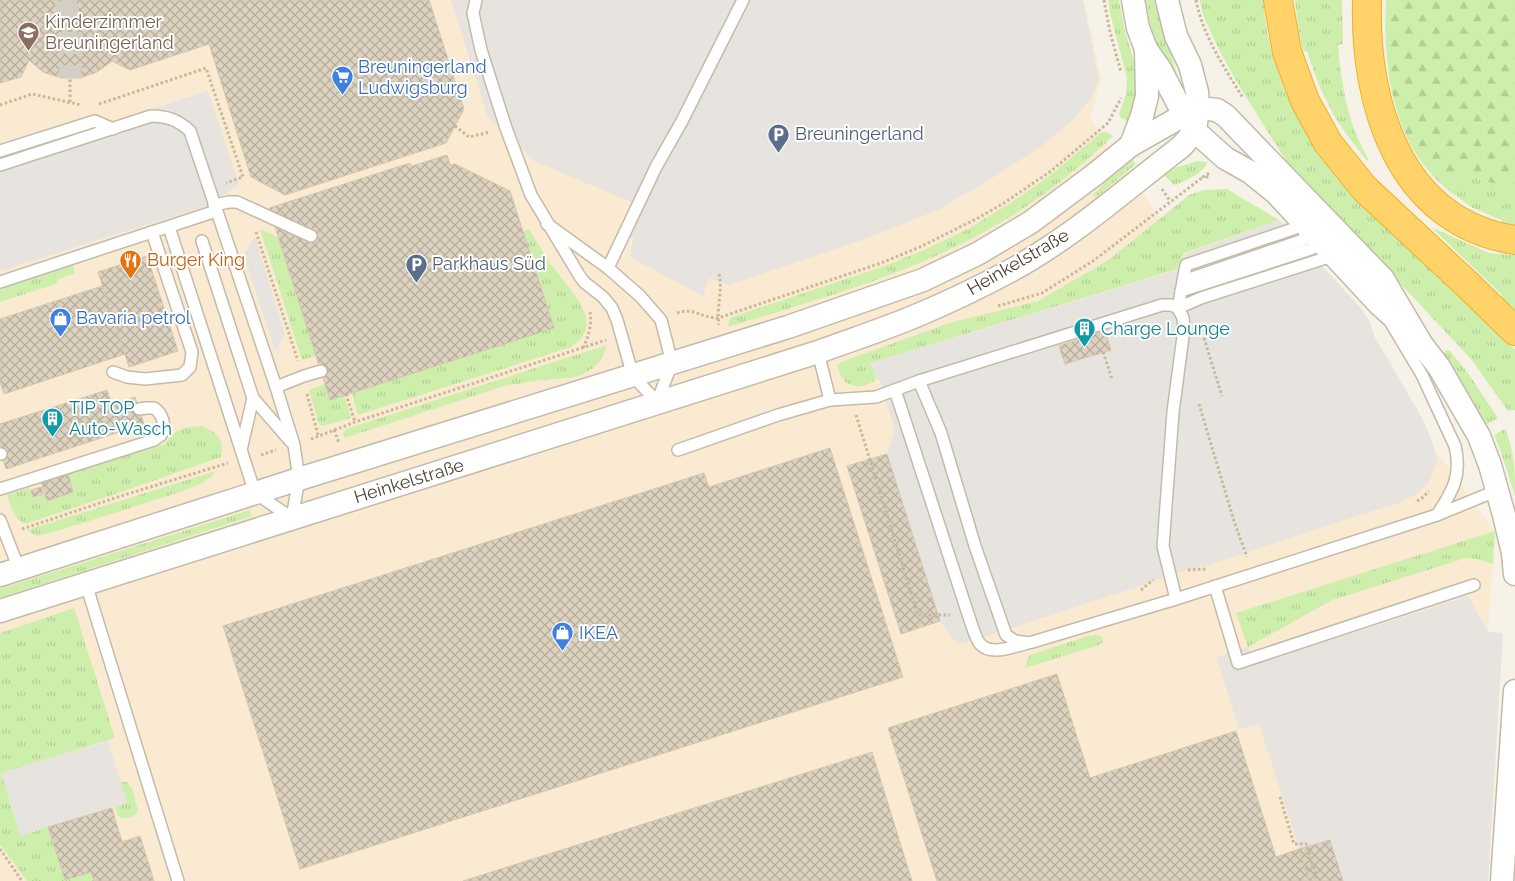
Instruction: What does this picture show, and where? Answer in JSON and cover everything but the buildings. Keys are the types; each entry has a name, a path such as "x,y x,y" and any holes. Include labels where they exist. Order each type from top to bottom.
{"highway":[{"path":"1278,0 1287,52 1305,101 1328,143 1364,188 1515,331"},
{"path":"1367,0 1368,52 1371,78 1378,107 1397,154 1410,176 1442,210 1465,224 1486,233 1515,240"}],"street":[{"name":"Heinkelstraße","path":"1133,0 1138,28 1146,49 1192,118 1225,158 1250,172 1276,193 1379,304 1422,345"},
{"path":"1166,0 1176,36 1190,65 1195,82 1192,118"},
{"name":"Heinkelstraße","path":"1130,144 1142,116 1147,96 1146,49"},
{"name":"Heinkelstraße","path":"10,572 299,479 809,321 924,280 979,253 1030,222 1094,175 1130,144 1192,118 1217,110 1226,116 1383,279 1422,345 1439,367 1478,436 1498,490 1513,553 1515,574"},
{"name":"Heinkelstraße","path":"0,611 818,352 926,312 1011,270 1086,222 1182,146 1192,118"},
{"path":"809,321 818,352"},
{"path":"1502,881 1515,691"}],"lane":[{"path":"476,0 473,13 481,50 506,128 531,196 546,224 584,282 603,297 612,308 633,376 658,402 672,363 661,320 640,296 608,268 546,224"},
{"path":"608,268 656,167 682,121 744,0"},
{"path":"0,165 151,116 166,117 181,123 190,131 294,445 299,479 292,518 255,493 169,227"},
{"path":"0,151 95,121 113,128"},
{"path":"0,282 169,227 233,202 311,236"},
{"path":"1176,599 1163,546 1173,412 1184,329 1183,318 1178,308 1186,265 1293,229 1319,239"},
{"path":"113,372 127,377 145,379 182,375 190,367 192,352 152,232"},
{"path":"1182,286 1310,249 1319,239"},
{"path":"1178,308 1319,239"},
{"path":"202,241 253,398 294,445"},
{"path":"678,450 778,415 830,400 876,397 919,381 1162,304 1170,304 1178,308"},
{"path":"1379,304 1422,375 1454,446 1458,464 1456,480 1448,498 1437,515"},
{"path":"818,352 830,400"},
{"path":"276,387 321,371"},
{"path":"919,381 941,434 975,546 1006,636 1015,641 1029,643"},
{"path":"895,390 968,614 979,643 988,650 998,650 1029,643 1176,599 1437,515 1498,490"},
{"path":"241,450 253,398"},
{"path":"0,490 154,440 161,434 163,428 161,415 154,408 139,409"},
{"path":"0,520 10,572"},
{"path":"86,584 178,881"},
{"path":"1215,586 1238,663 1474,586"}],"path":[{"path":"1196,0 1211,44 1247,105"},
{"path":"70,78 70,102"},
{"path":"455,126 470,137 506,128"},
{"path":"1042,293 1093,261 1204,177 1225,158"},
{"path":"1204,177 1212,177"},
{"path":"243,178 223,184 233,202 234,222 257,232 304,376 318,436"},
{"path":"718,318 721,282 719,274"},
{"path":"583,348 590,332 591,321 584,282"},
{"path":"1204,338 1222,396"},
{"path":"1103,352 1112,379"},
{"path":"346,394 355,422"},
{"path":"1199,404 1234,521 1247,557"},
{"path":"1414,502 1421,499 1434,487"},
{"path":"1239,559 1255,554"},
{"path":"1187,570 1207,569"},
{"path":"1280,797 1294,844 1306,844 1318,881"},
{"path":"0,849 22,881"},
{"path":"1306,869 1313,867"}],"shaded area":[{"path":"0,0 1084,0 1101,79 1090,118 1184,252 1279,220 1360,307 1370,322 1374,336 1417,409 1435,450 1495,531 1488,632 1503,633 1488,881 0,881"},
{"name":"Breuningerland","path":"451,0 1083,0 1099,80 1092,97 1074,119 1043,145 991,179 936,211 859,241 728,285 709,278 703,296 630,257 633,239 623,236 643,207 536,162 487,115"},
{"path":"208,91 239,185 206,206 0,271 0,158"},
{"path":"1279,220 1360,307 1370,322 1374,336 1428,431 1437,462 1429,482 1417,494 1398,503 1204,566 1169,575 1138,587 958,645 940,621 887,454 895,430 880,381 876,378 871,363 1177,270 1185,254"},
{"path":"255,236 285,335 275,351 244,255"},
{"path":"1468,596 1488,632 1503,633 1488,881 1343,881 1330,840 1299,849 1259,724 1239,729 1216,657 1248,647 1256,664"},
{"path":"108,741 127,803 20,836 1,773"}],"green space":[{"path":"1108,0 1119,0 1125,31 1136,68 1138,92 1127,121 1120,117 1119,114 1126,94 1127,78"},
{"path":"1146,0 1154,0 1180,87 1157,45 1151,28"},
{"path":"1200,0 1263,0 1267,31 1273,56 1284,88 1306,131 1367,208 1515,350 1515,410 1508,411 1471,359 1288,164 1220,52 1203,15"},
{"path":"1295,0 1342,0 1343,44 1338,45 1341,76 1355,132 1369,160 1367,161 1333,113 1314,72 1307,51 1303,52"},
{"path":"1386,0 1515,0 1515,185 1499,185 1466,175 1449,191 1421,162 1408,140 1394,102 1387,60"},
{"path":"1102,132 1113,136 1063,179 1031,203 996,225 960,244 885,277 728,327 732,317 882,267 922,251 968,229 1048,177"},
{"path":"1131,158 1136,164 1095,197 1093,195"},
{"path":"1197,161 1208,162 1198,173 1184,181 1174,185 1164,175 1175,168"},
{"path":"1466,175 1498,185 1515,185 1515,227 1501,223 1501,220 1471,207 1449,191"},
{"path":"1227,189 1279,220 1184,253 1177,269 871,363 876,378 867,385 851,385 845,382 841,375 837,365 841,362 949,323 1038,301 1110,259 1189,195 1204,190"},
{"path":"1431,227 1489,253 1515,255 1515,311 1501,297 1502,295"},
{"path":"260,229 278,237 316,356 302,360"},
{"path":"529,229 552,266 582,306 586,317 586,328 582,338 571,347 358,415 352,393 523,232"},
{"path":"73,265 75,273 58,279 56,284 0,302 0,289"},
{"path":"607,345 601,360 582,375 504,386 345,438 343,433 346,429"},
{"path":"1447,350 1450,351 1468,373 1498,418 1486,425 1460,379 1443,355"},
{"path":"325,384 344,395 351,418 322,426 319,424 309,390"},
{"path":"202,426 219,437 222,446 221,457 25,524 18,519 11,507 7,495 29,488 34,497 45,494 47,501 73,492 68,474 165,444 180,429"},
{"path":"1505,429 1513,454 1515,496 1494,435"},
{"path":"216,471 211,477 200,484 180,492 61,530 38,536 27,530"},
{"path":"250,510 252,516 0,598 0,589"},
{"path":"1495,531 1493,564 1466,558 1332,600 1248,647 1236,613"},
{"path":"74,608 115,738 2,773 48,827 65,879 91,872 94,881 27,881 0,844 0,633"},
{"path":"1096,635 1102,637 1103,642 1099,645 1025,668 1030,655"},
{"path":"120,782 127,782 132,788 138,811 129,818 118,816 114,807 127,803"}],"tunnel":[{"path":"65,0 72,28 70,78"}],"place":[{"name":"Kinderzimmer Breuningerland","path":"29,51"},
{"name":"Breuningerland Ludwigsburg","path":"342,96"},
{"name":"Breuningerland","path":"779,153"},
{"name":"Burger King","path":"131,279"},
{"name":"Parkhaus Süd","path":"416,283"},
{"name":"Bavaria petrol","path":"60,337"},
{"name":"Charge Lounge","path":"1085,348"},
{"name":"TIP TOP Auto-Wasch","path":"53,437"},
{"name":"IKEA","path":"563,652"}]}
